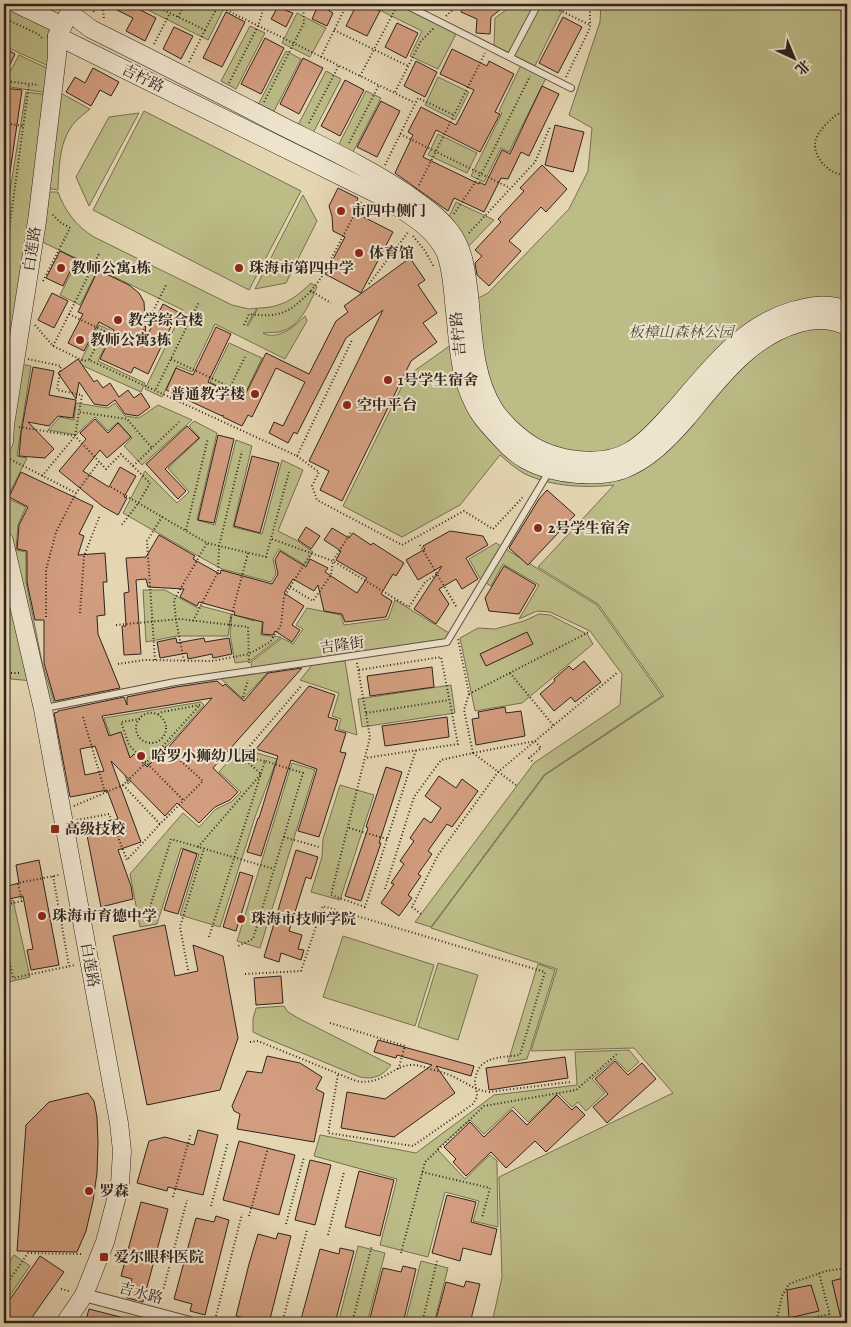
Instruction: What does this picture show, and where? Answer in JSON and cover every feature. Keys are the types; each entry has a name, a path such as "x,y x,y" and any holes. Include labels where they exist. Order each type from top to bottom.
{"main road":[{"path":"17,4 67,24"},
{"name":"白莲路","path":"4,442 15,357 37,221 56,56 67,24"},
{"name":"吉柠路","path":"67,24 91,29 350,161 393,185 430,210 450,231 462,251 468,281 476,351 486,395 494,411 507,426 535,448 569,459 588,461 601,461 629,452 659,427 721,356 744,336 765,322 783,313 824,304 847,310"},
{"name":"吉柠路","path":"67,24 379,195 420,222 435,237 446,255 453,292 461,364 473,403 485,422 504,443 525,460 550,469 575,474 598,474 621,470 659,447 671,436 730,368 747,351 768,336 787,326 809,320 826,320 847,326"},
{"name":"白莲路","path":"4,541 69,816 73,872 119,1123 122,1151 120,1184 105,1242 84,1295 66,1323"}],"street":[{"name":"吉水路","path":"84,1295 190,1323"}],"lane":[{"path":"404,4 571,88"},
{"path":"510,57 538,4"},
{"name":"吉隆街","path":"43,709 175,682 447,642 550,469"}],"path":[{"path":"100,4 103,8 104,27"},
{"path":"151,4 205,30"},
{"path":"178,17 185,4"},
{"path":"214,4 416,103"},
{"path":"226,10 230,4"},
{"path":"226,89 258,26 265,4"},
{"path":"262,107 304,23 303,4"},
{"path":"320,56 347,4"},
{"path":"360,76 398,4"},
{"path":"395,93 421,41 459,4"},
{"path":"546,4 590,25"},
{"path":"563,84 590,28 590,4"},
{"path":"185,68 218,6"},
{"path":"151,51 170,13"},
{"path":"4,18 38,34 67,24"},
{"path":"334,30 408,66"},
{"path":"419,186 489,46"},
{"path":"306,129 339,65"},
{"path":"452,217 481,174 533,69"},
{"path":"4,81 53,87"},
{"path":"4,267 29,84"},
{"path":"345,150 379,85"},
{"path":"847,89 847,104 844,111 825,126 816,138 815,146 820,160 832,171 841,176 847,174"},
{"path":"385,164 418,98 454,115"},
{"path":"4,123 23,126"},
{"path":"468,233 534,162 550,127"},
{"path":"400,134 510,188"},
{"path":"244,325 249,314 264,316 280,315 296,306 311,292 321,278 361,202"},
{"path":"43,281 70,228 51,214"},
{"path":"368,284 409,231 425,251 434,267"},
{"path":"53,346 100,252"},
{"path":"136,346 166,285"},
{"path":"311,292 331,303"},
{"path":"155,390 199,302"},
{"path":"69,314 104,331 89,360"},
{"path":"34,324 53,346 84,361 89,360 297,456 319,472 312,486 317,500 402,545 464,511 493,529 523,498"},
{"path":"297,456 352,340"},
{"path":"15,357 61,366 57,390 82,395 74,436 42,476"},
{"path":"171,359 230,387 245,357"},
{"path":"79,412 127,419 152,448"},
{"path":"133,466 179,422"},
{"path":"5,424 74,436 106,469 121,454 150,483 139,502 121,526"},
{"path":"186,530 208,438"},
{"path":"193,621 218,572 219,546 242,451"},
{"path":"4,456 76,493"},
{"path":"46,617 46,570 56,532 76,493 99,462"},
{"path":"111,487 207,543 266,557 290,472"},
{"path":"80,613 84,556 100,515"},
{"path":"155,660 147,542 162,516"},
{"path":"290,587 313,601 330,575 333,561 351,532"},
{"path":"271,539 333,561 409,607 425,582 437,574"},
{"path":"184,661 174,600 207,543"},
{"path":"420,545 462,617"},
{"path":"229,625 248,553"},
{"path":"118,664 144,660 212,661 249,654 270,642 281,625 284,597 311,553"},
{"path":"116,625 176,620 248,627 250,671 244,697"},
{"path":"469,694 589,632"},
{"path":"457,637 469,694 464,710 473,753 516,785"},
{"path":"355,656 370,737 331,895 365,906 416,750"},
{"path":"358,670 441,657 458,744 365,758"},
{"path":"421,914 412,907 438,855 498,772 618,672"},
{"path":"4,673 22,673"},
{"path":"510,673 553,726"},
{"path":"241,756 302,685"},
{"path":"366,713 449,700"},
{"path":"69,816 106,792 123,785 164,746 200,705 162,712 157,715"},
{"path":"140,719 136,728 137,733 143,740 152,743 156,742 162,738 166,731 164,721 157,715 147,714 140,719 121,722 129,745 184,801"},
{"path":"83,717 106,792"},
{"path":"162,738 166,742"},
{"path":"385,889 414,797 441,760 535,741"},
{"path":"533,762 529,758 541,748 535,741"},
{"path":"69,816 109,814 127,860 203,782 164,746"},
{"path":"238,946 253,939 303,773 266,761 241,756"},
{"path":"241,756 261,774"},
{"path":"209,937 266,761"},
{"path":"198,847 261,774"},
{"path":"123,785 160,824"},
{"path":"348,827 387,839"},
{"path":"284,837 319,847"},
{"path":"147,917 171,839 274,869"},
{"path":"188,970 180,927 204,848"},
{"path":"4,905 22,901 18,883 73,872"},
{"path":"53,876 69,966"},
{"path":"245,974 301,971 323,906 545,972 520,1055 484,1062 477,1072 475,1084 477,1097 473,1104 413,1146 328,1132 338,1074"},
{"path":"4,934 12,978 90,962"},
{"path":"330,1023 405,1046 398,1070"},
{"path":"250,1042 258,1041 364,1083 374,1082 405,1066 415,1065 446,1074 476,1090 489,1092 570,1082"},
{"path":"401,1252 425,1162 484,1106 576,1090 618,1053"},
{"path":"173,1197 191,1133"},
{"path":"211,1206 228,1142"},
{"path":"249,1216 268,1148"},
{"path":"286,1224 304,1157"},
{"path":"328,1235 344,1172"},
{"path":"422,1172 490,1188 482,1218"},
{"path":"160,1302 187,1200"},
{"path":"216,1316 242,1214"},
{"path":"282,1323 307,1230"},
{"path":"352,1323 372,1246"},
{"path":"4,1288 28,1253 82,1254"},
{"path":"422,1323 437,1261"},
{"path":"776,1323 782,1296 789,1284 826,1270 847,1268"},
{"path":"819,1273 832,1323"},
{"path":"787,1323 830,1314"}],"green space":[{"path":"4,4 12,4 60,26 53,68 4,46 9,32 4,29"},
{"path":"136,4 226,4 208,40"},
{"path":"367,4 396,4 456,34 438,69 410,56 422,31"},
{"path":"529,4 548,4 562,11 535,66 494,46 495,18 510,7 527,7"},
{"name":"板樟山森林公园","path":"601,4 847,4 847,1323 492,1323 502,1277 499,1177 673,1093 634,1048 531,1051 557,969 431,928 545,775 664,696 598,604 538,567 614,485 569,486 547,482 525,474 500,455 460,505 402,537 343,506 407,376 458,340 455,310 488,293 569,209 588,171 592,128 569,115 600,22"},
{"path":"297,13 326,28 310,57 282,43"},
{"path":"250,26 265,33 236,89 221,81"},
{"path":"286,51 301,59 272,115 257,107"},
{"path":"19,55 51,70 48,93 4,86"},
{"path":"521,65 546,78 509,152 501,148 484,182 471,176 502,113 499,111"},
{"path":"326,71 341,79 312,135 297,127"},
{"path":"438,77 469,92 455,120 425,105"},
{"path":"55,90 90,109 75,122 66,137 61,154 58,190 44,188"},
{"path":"366,91 381,98 352,154 338,146"},
{"path":"26,92 48,95 12,365 4,364 4,227"},
{"path":"144,111 301,191 249,290 93,210"},
{"path":"139,113 89,206 76,177 109,117"},
{"path":"438,134 477,153 467,173 428,155"},
{"path":"44,192 58,192 72,218 94,237 232,305 249,309 257,308 248,326 258,308 266,308 287,302 311,283 317,287 299,320 287,329 279,332 263,333 269,335 280,334 291,328 305,316 307,321 285,359 215,324 192,372 177,366 162,397 145,389 183,310 98,269 80,305 60,295 78,259 38,240"},
{"path":"303,195 317,221 286,283 255,289"},
{"path":"456,202 494,220 465,250 446,223"},
{"path":"99,325 112,331 98,361 145,383 141,392 79,364"},
{"path":"229,343 262,358 243,398 210,382"},
{"path":"17,363 31,366 17,456 27,458 7,498 26,507 18,525 16,550 26,552 26,582 42,662 55,705 44,707 4,534 4,464 7,423"},
{"path":"76,403 108,408 115,403 125,416 139,418 158,405 192,420 142,465 124,446 132,438 118,422 108,431 95,417 76,435 48,430 60,417 74,420"},
{"path":"194,421 217,433 197,520 215,525 236,440 252,446 233,527 262,534 282,460 303,470 278,531 296,540 313,552 305,565 279,549 273,559 276,574 271,582 222,569 123,513 145,471 177,503 189,492 168,468 200,438 189,426"},
{"path":"496,543 597,605 662,696 544,775 431,927 415,922 534,763 620,705 622,674 590,631 550,612 537,611 519,619 539,585 503,564 491,586 481,580 469,559"},
{"path":"4,559 33,681 11,679 4,649"},
{"path":"143,590 165,590 198,608 201,606 231,614 228,636 177,636 146,642"},
{"path":"395,600 449,633 445,640 252,669 251,662 282,638 293,644 303,629 296,625 307,608 341,615 344,625 388,619"},
{"path":"259,603 264,604 261,635 281,637 250,661 235,663 230,634 232,614 254,621"},
{"path":"539,614 550,615 587,634 593,644 522,703 475,711 460,638 478,628 495,629 524,621"},
{"path":"345,661 357,735 338,729 341,719 332,716 339,693 300,680 313,664"},
{"path":"270,670 243,699 219,677"},
{"path":"451,685 455,713 362,727 358,699"},
{"path":"201,702 204,705 175,738 128,784 104,718"},
{"path":"240,748 277,759 255,817 220,927 180,915 199,854 181,848 157,924 140,927 130,874 183,813 199,827 216,809 231,802 241,792 219,772"},
{"path":"292,763 315,770 260,948 237,941"},
{"path":"340,785 374,795 340,900 311,892 322,857 323,839"},
{"path":"13,900 30,977 4,983 4,902"},
{"path":"343,936 434,965 415,1026 323,997"},
{"path":"438,963 478,975 458,1040 418,1027"},
{"path":"538,964 555,970 527,1059 508,1062"},
{"path":"284,1006 288,1012 298,1018 391,1065 385,1072 377,1076 369,1078 360,1077 253,1032 253,1019 256,1008"},
{"path":"629,1050 639,1062 628,1072 615,1059 592,1079 605,1093 586,1111 578,1102 572,1107 558,1093 528,1122 513,1107 484,1134 470,1120 437,1149 465,1179 490,1155 497,1161 498,1227 473,1221 479,1201 445,1192 428,1257 380,1245 397,1179 314,1156 320,1135 416,1153 494,1095 577,1085 575,1052"},
{"path":"358,1246 385,1253 367,1323 338,1323"},
{"path":"14,1255 30,1266 4,1304 4,1270"},
{"path":"421,1261 448,1268 434,1323 405,1323"}],"building":[{"path":"105,4 129,4 156,18 145,41 126,31 133,18"},
{"path":"273,4 288,4 285,10 293,13 286,27 271,19 276,10"},
{"path":"314,4 329,4 326,9 333,13 327,26 312,19 316,10"},
{"path":"357,4 364,4 380,11 367,36 346,26"},
{"path":"465,4 476,4 483,7 486,4 507,4 491,17 490,34 476,33 477,19 461,12"},
{"path":"226,12 245,22 222,67 203,58"},
{"path":"563,17 582,27 558,73 539,63"},
{"path":"397,23 418,33 406,58 385,47"},
{"path":"174,27 193,36 181,59 163,49"},
{"path":"265,38 284,48 261,94 241,84"},
{"path":"4,48 15,54 4,77"},
{"path":"452,49 487,66 489,61 514,74 495,112 500,114 480,152 436,130 423,157 479,184 479,182 485,185 502,150 510,154 542,86 559,94 529,156 521,152 508,179 501,178 484,212 454,198 448,211 395,173 413,135 408,132 421,107 456,125 474,90 440,74"},
{"path":"303,58 323,68 299,114 280,104"},
{"path":"416,61 437,72 425,97 404,86"},
{"path":"93,68 119,82 111,96 100,90 91,106 66,92 75,77 85,83"},
{"path":"345,80 364,90 340,136 321,126"},
{"path":"4,88 22,90 9,179 4,179"},
{"path":"381,101 400,111 377,157 357,147"},
{"path":"555,125 584,132 573,172 545,165"},
{"path":"542,165 567,189 546,212 541,207 509,241 521,251 489,286 477,275 475,263 482,256 475,250 501,222 498,219 524,191 520,188"},
{"name":"体育馆","path":"338,188 358,198 352,211 393,232 361,293 325,274 345,237 333,231 329,206"},
{"name":"教师公寓1栋","path":"60,251 76,259 63,286 46,278"},
{"path":"410,258 425,280 418,285 437,313 423,323 437,342 411,361 342,501 320,490 329,471 309,461 383,310 346,338 297,434 294,432 288,443 269,433 274,422 283,426 305,382 276,368 252,417 248,415 242,426 223,417 223,415 166,390 176,368 193,375 216,327 231,334 208,382 243,399 266,353 309,374 336,321 348,312 344,306"},
{"name":"教学综合楼","path":"98,270 129,285 139,293 144,302 146,338 163,304 178,312 148,374 134,367 131,373 100,359 114,330 99,322 84,351 68,343 83,314 78,312"},
{"path":"52,293 68,301 54,328 38,320"},
{"path":"78,359 94,382 97,380 103,388 110,383 119,397 128,390 134,398 141,393 150,407 138,416 125,414 115,400 107,406 94,404 79,382 76,399 58,373"},
{"path":"33,367 54,371 49,395 76,400 73,418 58,416 49,426 28,422 54,449 45,458 19,456 21,433"},
{"path":"95,419 108,433 118,423 131,437 107,458 100,450 83,471 109,487 120,467 136,476 124,497 127,498 118,515 102,506 59,471 86,439 80,433"},
{"path":"187,426 199,438 165,469 186,491 178,499 146,464"},
{"path":"218,435 234,439 214,523 198,520"},
{"path":"252,456 279,463 260,533 234,526"},
{"path":"21,472 93,506 79,534 84,536 78,555 105,553 107,582 103,582 105,615 97,616 98,634 120,688 55,701 44,663 44,620 35,620 27,582 27,551 17,549 19,525 28,507 9,497"},
{"name":"2号学生宿舍","path":"547,490 575,515 528,565 509,548 539,499"},
{"path":"306,527 320,536 311,549 298,540"},
{"path":"332,528 349,538 353,533 371,545 373,543 404,563 396,576 393,574 381,594 392,601 386,617 345,622 342,614 324,611 318,585 314,591 293,579 284,593 304,606 292,625 300,630 292,642 275,631 273,635 262,634 263,622 234,615 235,612 199,602 197,606 180,597 184,589 148,587 146,579 136,580 141,654 124,655 122,626 126,626 124,593 129,592 126,558 146,557 159,535 195,556 193,559 220,574 221,570 272,584 278,574 275,560 280,551 306,567 310,559 328,568 325,572 357,593 367,578 336,560 341,551 324,540"},
{"path":"450,531 483,536 488,545 466,558 478,579 462,589 456,579 439,589 449,604 436,624 414,609 442,566 418,580 406,560 425,549 423,546"},
{"path":"504,566 536,585 519,614 489,611 485,598"},
{"path":"527,632 533,644 486,666 480,654"},
{"path":"176,638 177,643 204,638 205,642 229,638 232,654 213,658 212,654 188,659 187,653 160,658 157,642"},
{"path":"584,661 601,682 575,702 571,697 554,711 540,694 569,666 573,670"},
{"path":"432,667 434,687 370,696 367,676"},
{"path":"302,668 213,768 238,792 230,800 215,807 199,823 177,803 165,816 111,761 141,842 118,850 131,886 133,899 101,907 85,825 118,819 107,790 70,797 54,713 124,697 127,705 127,697 217,681 223,686 225,684 244,701 268,673","holes":["212,698 166,750 147,767 134,754 130,758 121,732 109,736 102,716","95,746 104,771 85,775 80,749"]},
{"path":"309,686 335,695 328,717 338,720 335,730 346,733 340,752 346,753 319,837 298,831 317,769 291,760 261,856 247,852 278,756 256,749"},
{"path":"505,707 506,713 521,711 525,736 476,745 472,719 479,718 478,712"},
{"path":"447,717 449,737 385,746 382,726"},
{"path":"386,767 402,772 361,901 345,896"},
{"path":"439,776 456,788 462,779 478,791 452,827 447,824 428,851 432,854 418,874 421,876 408,895 412,898 399,916 381,903 394,884 391,883 404,864 400,861 414,841 410,838 424,818 431,823 441,808 425,796"},
{"path":"183,849 197,854 178,914 164,910"},
{"path":"296,850 318,857 311,879 306,877 289,931 302,935 298,949 304,950 301,960 281,953 279,962 264,957"},
{"path":"39,860 59,965 31,970 27,950 33,949 23,896 4,900 4,887 19,883 16,865"},
{"path":"240,872 253,876 236,931 223,927"},
{"path":"165,925 175,976 198,971 193,945 223,956 238,1038 220,1090 147,1105 113,936"},
{"path":"281,976 283,1003 256,1005 254,978"},
{"path":"378,1040 474,1066 471,1076 436,1066 455,1093 394,1137 341,1128 347,1092 385,1099 432,1065 397,1055 396,1058 374,1052"},
{"path":"267,1056 300,1063 322,1077 316,1089 324,1093 314,1142 237,1129 240,1114 234,1111 232,1106 247,1071 262,1073"},
{"path":"565,1057 568,1078 489,1090 486,1068"},
{"path":"615,1061 628,1075 642,1063 656,1079 607,1123 593,1107 608,1094 595,1079"},
{"path":"88,1093 94,1101 97,1117 97,1173 86,1231 77,1252 17,1251 26,1125 49,1102"},
{"path":"557,1095 572,1110 576,1106 585,1115 546,1152 535,1141 506,1168 491,1152 466,1176 453,1162 456,1159 444,1147 470,1122 484,1137 512,1110 527,1125"},
{"path":"198,1130 218,1135 203,1195 168,1187 167,1191 137,1183 149,1141 165,1137 194,1145"},
{"path":"239,1141 295,1155 279,1215 223,1200"},
{"path":"310,1160 331,1165 315,1225 295,1220"},
{"path":"359,1171 394,1180 380,1236 345,1227"},
{"path":"447,1195 476,1202 471,1222 497,1229 491,1255 463,1248 460,1261 432,1253"},
{"path":"141,1202 168,1209 143,1302 127,1298 132,1279 121,1276"},
{"path":"216,1216 229,1220 205,1315 190,1311 192,1304 174,1299 196,1218 214,1222"},
{"path":"278,1233 291,1236 269,1323 253,1323 254,1320 236,1316 249,1264 258,1234 276,1239"},
{"path":"340,1248 354,1251 335,1323 300,1323 320,1249 339,1254"},
{"path":"40,1256 64,1272 28,1323 15,1323 4,1316 4,1308"},
{"path":"403,1266 416,1269 403,1323 369,1322 383,1268 401,1272"},
{"path":"847,1277 847,1323 842,1323 832,1281"},
{"path":"466,1281 480,1284 470,1323 435,1323 446,1282 464,1287"},
{"path":"811,1285 819,1311 789,1318 787,1290"},
{"path":"89,1309 132,1320 132,1323 85,1323"}],"place":[{"name":"市四中侧门","path":"341,211"},
{"name":"体育馆","path":"359,253"},
{"name":"教师公寓1栋","path":"61,268"},
{"name":"珠海市第四中学","path":"239,268"},
{"name":"教学综合楼","path":"118,320"},
{"name":"教师公寓3栋","path":"80,340"},
{"name":"1号学生宿舍","path":"388,380"},
{"name":"普通教学楼","path":"255,394"},
{"name":"空中平台","path":"347,405"},
{"name":"2号学生宿舍","path":"538,528"},
{"name":"哈罗小狮幼儿园","path":"141,756"},
{"name":"高级技校","path":"55,829"},
{"name":"珠海市育德中学","path":"42,916"},
{"name":"珠海市技师学院","path":"241,919"},
{"name":"罗森","path":"89,1191"},
{"name":"爱尔眼科医院","path":"104,1257"}]}
